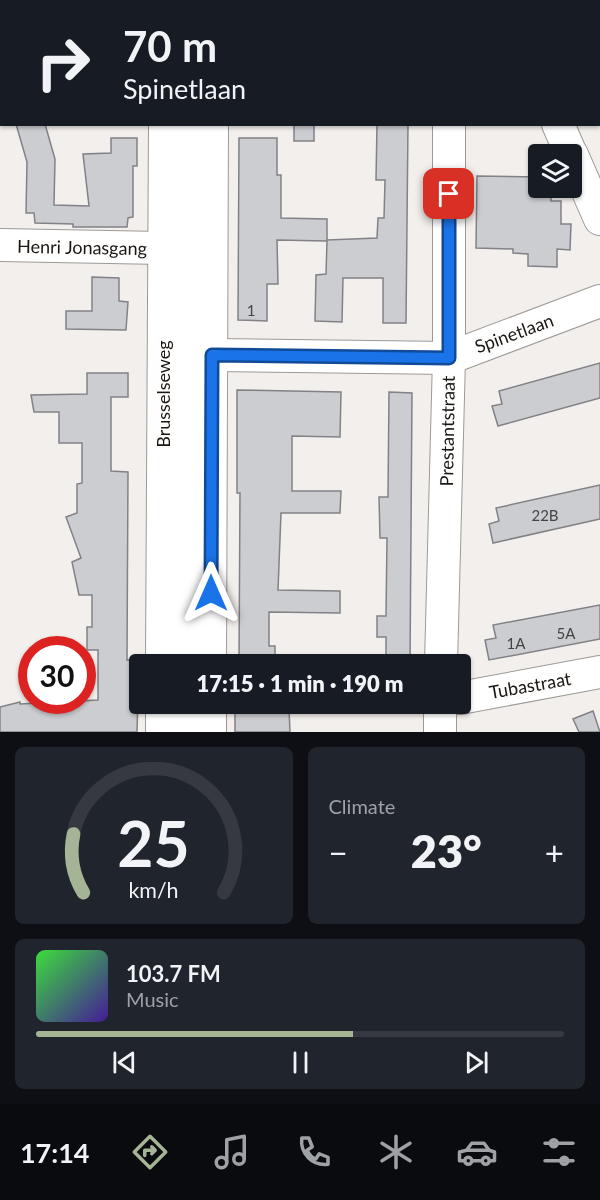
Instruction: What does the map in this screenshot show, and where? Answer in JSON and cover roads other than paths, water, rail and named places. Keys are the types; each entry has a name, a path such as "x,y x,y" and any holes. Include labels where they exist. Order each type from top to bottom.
{"street":[{"name":"Brusselseweg","path":"162,654 165,126"},
{"name":"Brusselseweg","path":"186,654 189,126"},
{"path":"210,654 212,126"},
{"name":"Prestantstraat","path":"441,654 449,358 449,126"},
{"path":"559,126 566,144"},
{"path":"582,179 600,219"},
{"name":"Henri Jonasgang","path":"0,245 163,248"},
{"name":"Spinetlaan","path":"212,355 449,358 600,302"},
{"name":"Tubastraat","path":"471,696 600,672"},
{"path":"162,714 162,732"},
{"path":"186,714 186,732"},
{"path":"210,714 210,732"},
{"path":"440,714 440,732"}]}
